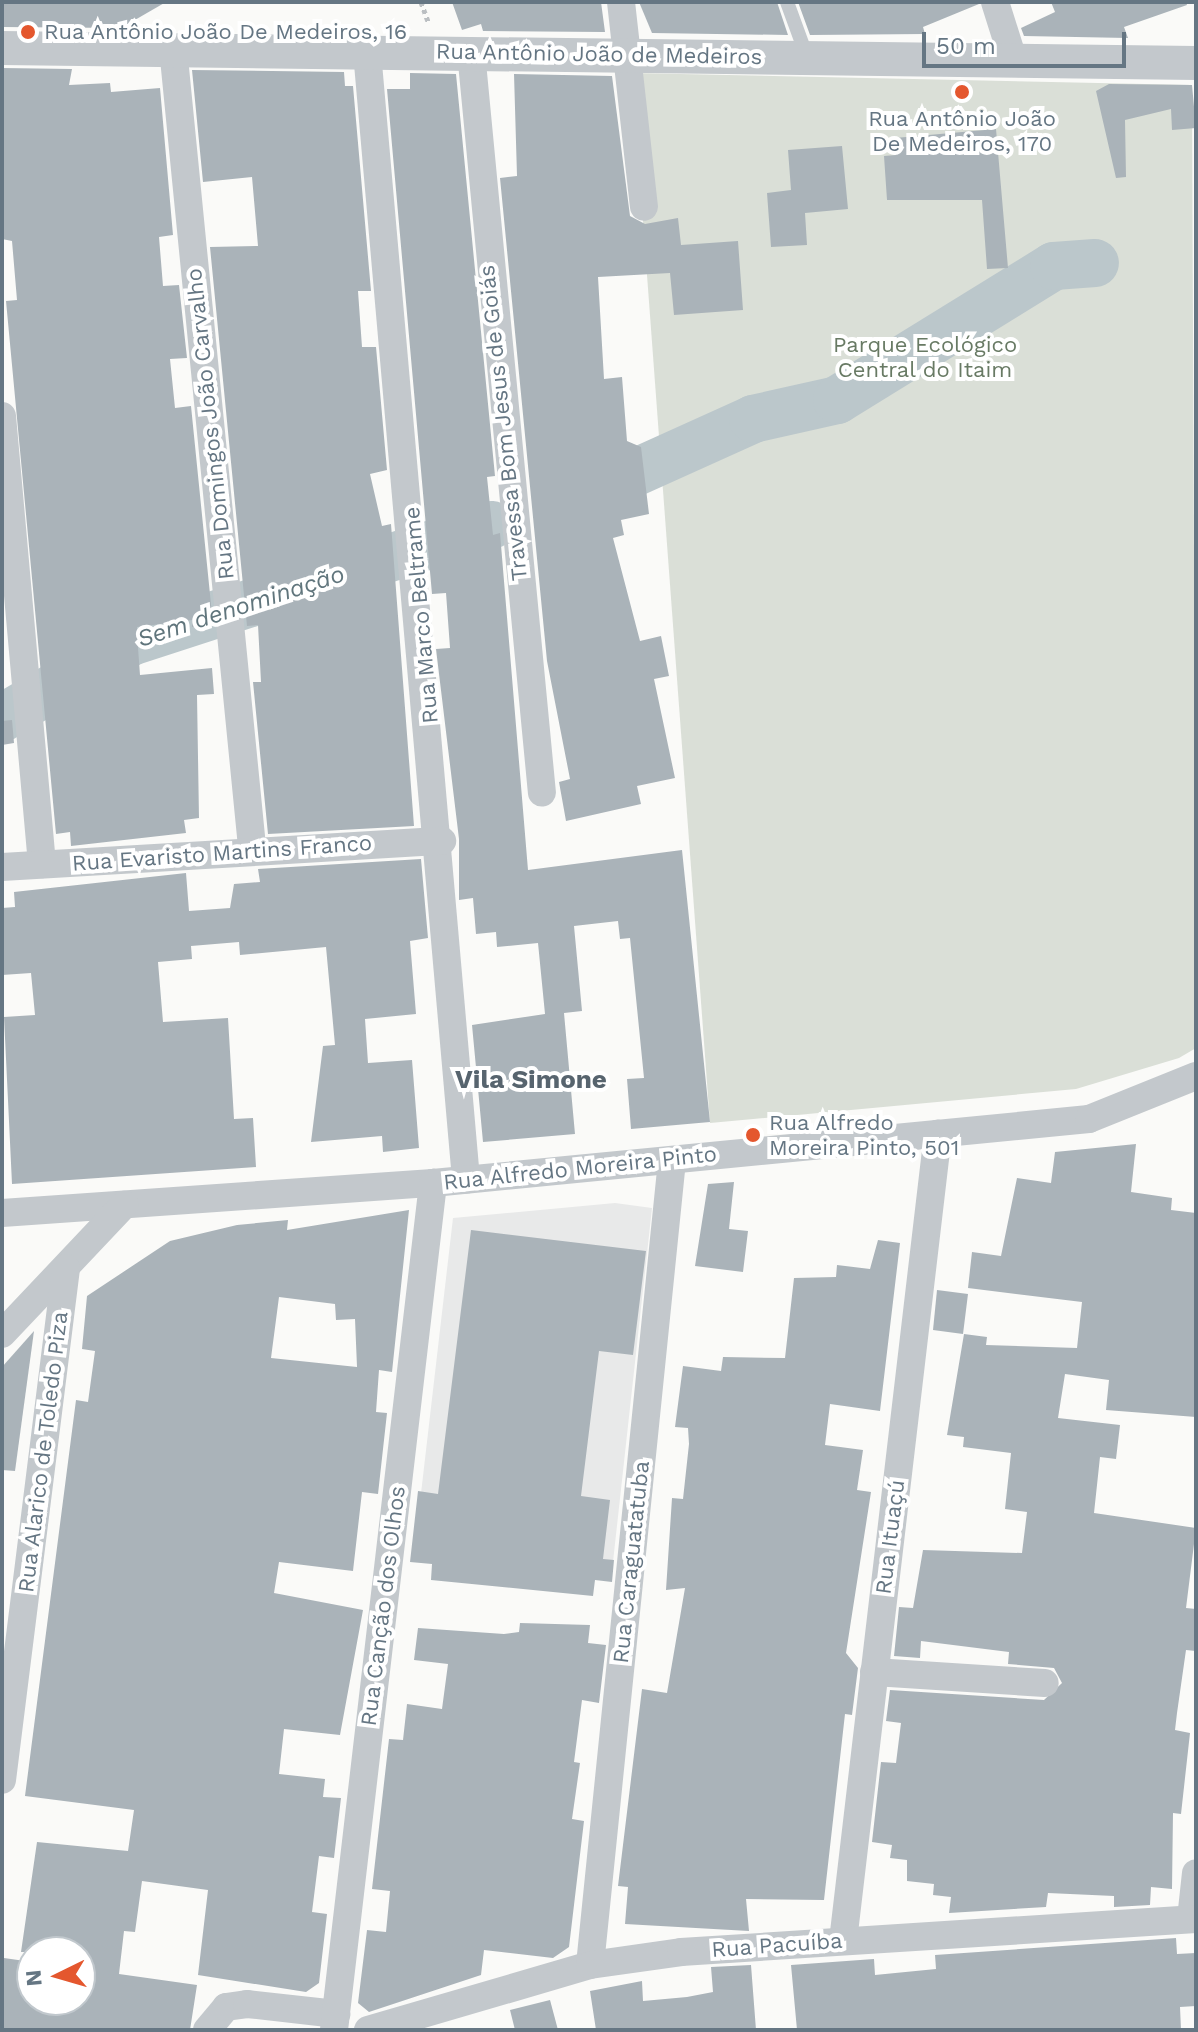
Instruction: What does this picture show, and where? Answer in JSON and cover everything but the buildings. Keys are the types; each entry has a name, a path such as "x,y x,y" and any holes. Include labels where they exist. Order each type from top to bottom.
{"street":[{"path":"621,2 630,55 644,207"},
{"path":"995,2 1013,59"},
{"name":"Rua Antônio João de Medeiros","path":"2,48 1196,63"},
{"name":"Rua Domingos João Carvalho","path":"173,48 252,847"},
{"name":"Rua Marco Beltrame","path":"367,52 442,841 466,1180"},
{"name":"Travessa Bom Jesus de Goiás","path":"471,52 542,793"},
{"path":"2,416 42,864"},
{"name":"Rua Evaristo Martins Franco","path":"2,867 252,847 442,841"},
{"name":"Rua Alfredo Moreira Pinto","path":"2,1213 433,1183 1089,1119 1196,1076"},
{"name":"Rua Ituaçú","path":"843,1941 938,1134"},
{"name":"Rua Caraguatatuba","path":"590,1965 672,1160"},
{"name":"Rua Canção dos Olhos","path":"335,2022 433,1183"},
{"path":"2,1334 124,1205"},
{"name":"Rua Alarico de Toledo Piza","path":"2,1780 66,1268"},
{"path":"874,1672 1045,1683"},
{"path":"1193,1919 1196,1873"},
{"name":"Rua Pacuíba","path":"368,2030 590,1965 843,1941 1193,1919"},
{"path":"207,2030 226,2007 247,2004 335,2022"}],"lane":[{"path":"787,2 807,57"}],"shaded area":[{"path":"615,1203 652,1208 612,1571 415,1545 453,1218"}],"green space":[{"name":"Parque Ecológico Central do Itaim","path":"632,73 1192,85 1196,1048 1179,1058 1076,1089 710,1123"}],"waterway":[{"path":"585,495 753,419 837,400 1054,266 1095,263"},
{"name":"Sem denominação","path":"2,718 131,642 492,525"}],"place":[{"name":"Rua Antônio João De Medeiros, 16","path":"28,32"},
{"name":"Rua Antônio João De Medeiros, 170","path":"962,92"},
{"name":"Rua Alfredo Moreira Pinto, 501","path":"753,1135"}],"district":[{"name":"Vila Simone","path":"531,1080"}]}
